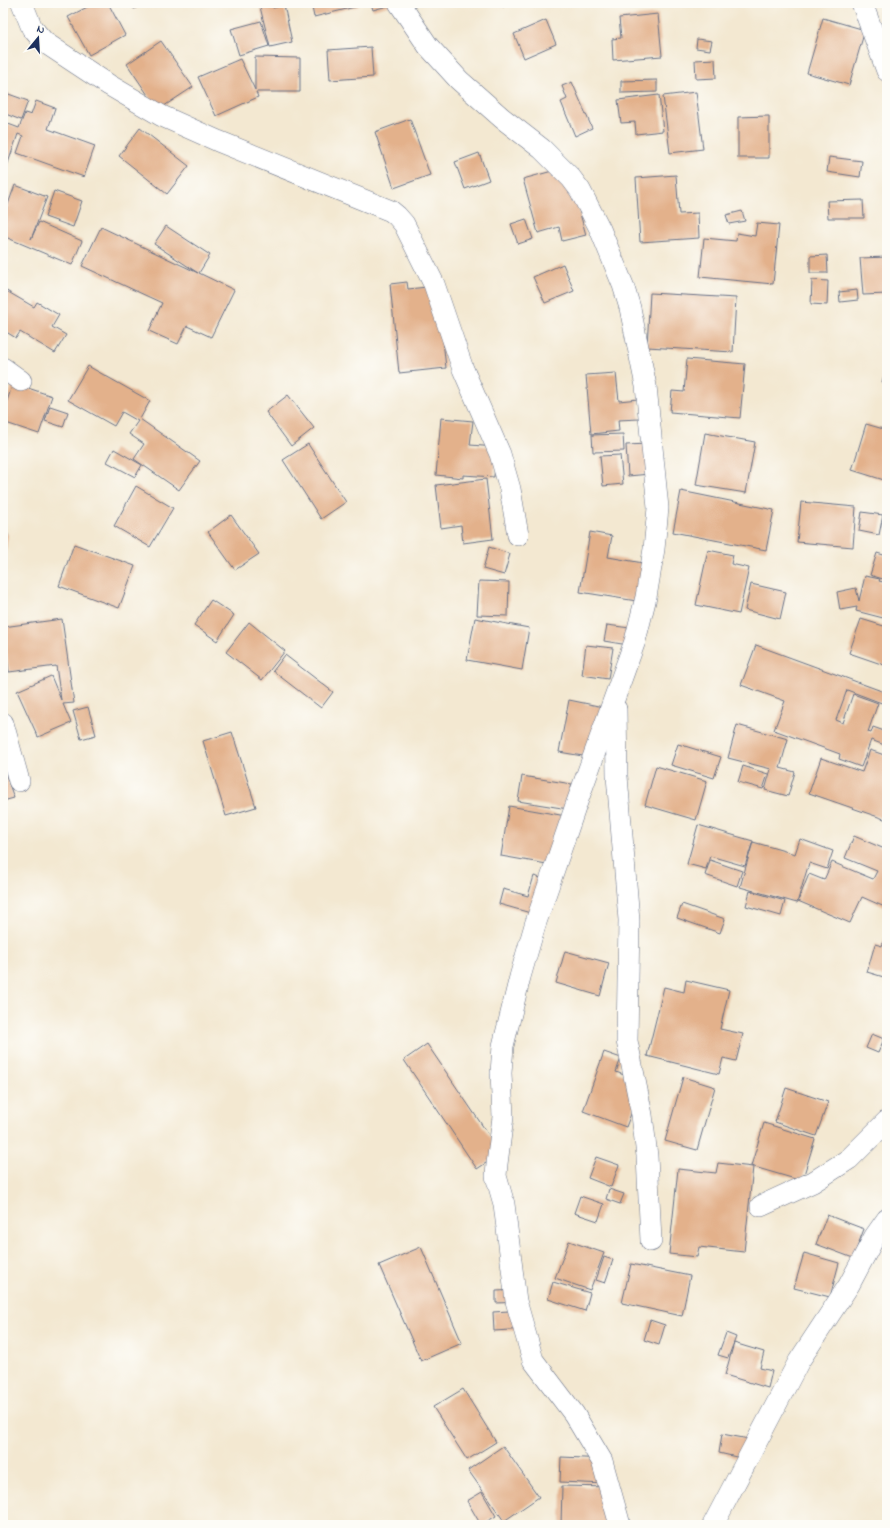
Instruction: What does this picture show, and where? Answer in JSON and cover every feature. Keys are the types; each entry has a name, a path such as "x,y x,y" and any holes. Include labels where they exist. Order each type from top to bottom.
{"street":[{"path":"22,3 32,28 44,42 109,85 162,116 397,216 412,239 434,284 464,369 500,454 510,488 518,535"},
{"path":"399,3 428,46 459,80 502,118 542,149 576,184 600,229 630,308 646,386 658,508 654,550 646,597 635,641 576,805 536,925 509,1020 501,1063 503,1117 496,1176 504,1204 516,1301 533,1360 574,1414 602,1461 620,1525"},
{"path":"862,3 887,71"},
{"path":"3,368 21,381"},
{"path":"616,695 617,776 629,920 627,1041 642,1116 647,1156 651,1241"},
{"path":"3,723 20,781"},
{"path":"761,1206 813,1182 849,1159 887,1121"},
{"path":"713,1525 800,1361 849,1285 875,1236 887,1219"}],"building":[{"path":"95,3 108,3 125,35 89,55 68,17"},
{"path":"131,3 145,3 134,9"},
{"path":"259,3 272,3 273,8 284,5 292,42 270,47"},
{"path":"311,3 359,3 359,6 314,17"},
{"path":"371,3 391,3 391,5 373,10"},
{"path":"491,3 505,3 504,7"},
{"path":"658,14 662,56 613,60 612,39 621,38 619,18"},
{"path":"823,18 865,30 849,85 807,73"},
{"path":"546,20 556,44 524,58 514,34"},
{"path":"261,21 269,46 239,55 231,29"},
{"path":"697,39 712,41 710,50 696,48"},
{"path":"161,41 193,87 158,110 127,64"},
{"path":"371,47 373,77 330,80 328,50"},
{"path":"255,57 300,58 300,92 256,92 258,97 216,116 198,77 240,59 255,90"},
{"path":"715,59 716,78 696,79 695,60"},
{"path":"657,80 657,92 621,93 621,81"},
{"path":"572,82 592,128 575,136 561,102 567,99 562,86"},
{"path":"3,92 28,101 21,120 3,113"},
{"path":"696,92 703,149 670,153 663,96"},
{"path":"659,95 663,131 636,134 635,122 621,123 618,100"},
{"path":"36,101 55,108 48,129 95,146 84,177 17,153 23,136 18,134 7,166 3,165 3,122 19,128 25,113 31,115"},
{"path":"769,116 769,158 738,158 738,117"},
{"path":"410,119 430,175 394,188 375,132"},
{"path":"140,128 189,166 167,194 119,156"},
{"path":"479,153 489,180 465,189 455,162"},
{"path":"829,157 862,161 860,177 827,172"},
{"path":"567,167 586,235 562,241 559,227 538,233 523,179"},
{"path":"676,175 679,214 698,213 699,238 640,242 636,178"},
{"path":"15,185 47,197 31,239 39,222 82,241 72,265 3,236 3,218"},
{"path":"54,191 82,201 73,227 45,217"},
{"path":"863,200 864,218 828,218 827,201"},
{"path":"742,211 745,221 729,224 726,215"},
{"path":"526,219 533,239 518,244 511,224"},
{"path":"757,223 779,225 773,284 700,277 704,238 736,241 737,233 755,236"},
{"path":"166,226 210,255 199,273 234,290 211,337 187,326 178,344 149,331 162,303 82,266 101,227 198,273 154,244"},
{"path":"827,255 828,273 810,273 810,256"},
{"path":"887,257 887,294 863,295 860,258"},
{"path":"563,264 574,291 545,303 533,277"},
{"path":"812,280 828,281 827,305 811,304"},
{"path":"407,282 408,289 437,286 446,368 399,373 390,284"},
{"path":"3,289 34,307 37,302 59,315 52,327 66,335 55,353 20,332 16,338 3,330"},
{"path":"857,290 858,300 840,302 839,292"},
{"path":"650,293 736,298 733,352 647,347"},
{"path":"687,359 745,364 740,418 670,412 672,391 684,392"},
{"path":"887,364 887,383 882,382"},
{"path":"88,366 150,401 140,419 200,461 179,490 134,459 144,444 129,434 138,421 122,412 114,426 68,400"},
{"path":"616,373 619,401 638,399 639,419 618,420 619,431 591,434 586,375"},
{"path":"13,383 52,396 39,434 3,422 3,413"},
{"path":"288,395 314,428 291,446 266,412"},
{"path":"50,406 68,412 63,427 45,421"},
{"path":"441,418 473,421 470,445 496,447 494,477 463,475 463,478 436,475"},
{"path":"866,424 887,430 887,481 852,470"},
{"path":"705,433 755,442 746,493 696,485"},
{"path":"623,434 624,451 593,452 592,435"},
{"path":"308,444 346,502 321,519 283,460"},
{"path":"648,444 650,474 628,476 626,445"},
{"path":"114,449 142,465 135,477 107,462"},
{"path":"620,455 623,484 603,486 600,456"},
{"path":"486,479 493,539 463,543 461,525 441,528 436,485"},
{"path":"136,486 173,508 150,547 114,526"},
{"path":"681,491 774,510 766,550 673,532"},
{"path":"801,502 856,507 853,547 797,542"},
{"path":"862,512 883,515 879,535 859,531"},
{"path":"231,515 259,554 235,570 208,532"},
{"path":"590,532 612,536 608,557 649,564 643,602 580,592"},
{"path":"3,533 8,534 6,550 3,550"},
{"path":"74,544 135,566 119,608 59,586"},
{"path":"489,547 510,554 504,575 483,569"},
{"path":"708,550 733,555 731,564 749,568 739,614 696,605"},
{"path":"877,553 887,556 886,580 870,575"},
{"path":"865,576 880,579 879,581 887,583 887,619 856,611 857,607 840,610 837,592 856,588 859,601"},
{"path":"479,581 509,582 508,616 477,615"},
{"path":"751,584 786,592 780,619 745,610"},
{"path":"211,600 234,615 217,641 194,625"},
{"path":"475,618 529,628 522,670 467,660"},
{"path":"62,619 74,703 63,704 71,723 38,737 17,691 51,676 61,700 56,666 9,672 3,627"},
{"path":"861,619 887,627 887,666 849,653"},
{"path":"249,622 285,651 262,680 226,652"},
{"path":"607,625 630,628 628,645 604,641"},
{"path":"586,645 613,648 608,679 582,675"},
{"path":"756,645 887,693 887,705 847,690 836,720 843,723 853,694 878,703 868,732 871,733 873,727 887,732 887,746 871,740 861,767 839,759 840,754 774,730 785,701 741,685"},
{"path":"285,655 333,692 321,708 273,671"},
{"path":"569,700 613,709 589,757 559,752"},
{"path":"88,707 96,735 81,739 73,711"},
{"path":"737,725 788,739 780,768 795,772 788,796 765,790 771,769 728,758"},
{"path":"232,732 256,807 226,816 203,741"},
{"path":"678,744 721,757 714,778 671,765"},
{"path":"870,750 887,756 885,768 887,768 887,820 809,793 821,758 862,772"},
{"path":"656,766 707,781 696,820 645,805"},
{"path":"743,766 768,774 763,789 738,782"},
{"path":"3,767 14,798 3,801"},
{"path":"522,776 572,784 568,809 518,801"},
{"path":"509,806 566,816 558,866 501,856"},
{"path":"698,825 753,841 745,866 710,856 706,869 687,864"},
{"path":"854,836 887,850 887,908 862,897 850,923 798,901 809,874 824,880 832,862 873,879 877,871 845,858"},
{"path":"800,839 833,851 827,869 809,863 797,903 740,887 753,842 795,854"},
{"path":"710,860 742,871 737,886 705,875"},
{"path":"534,876 558,883 548,918 499,904 503,889 528,896"},
{"path":"750,891 785,901 781,916 746,906"},
{"path":"682,904 725,919 720,933 677,918"},
{"path":"887,931 887,978 867,972 875,944 882,946"},
{"path":"565,951 609,963 600,996 556,983"},
{"path":"686,980 729,990 720,1029 743,1034 736,1061 723,1058 719,1074 647,1056 664,987 684,992"},
{"path":"872,1034 884,1039 878,1053 866,1048"},
{"path":"427,1044 501,1153 477,1169 404,1060"},
{"path":"604,1052 621,1058 616,1072 643,1082 626,1127 583,1111"},
{"path":"683,1077 715,1087 697,1150 665,1141"},
{"path":"786,1088 828,1102 816,1136 775,1122"},
{"path":"764,1123 815,1139 802,1181 751,1166"},
{"path":"596,1157 619,1165 611,1187 588,1178"},
{"path":"718,1163 753,1167 744,1252 699,1247 697,1257 669,1254 678,1169 716,1173"},
{"path":"609,1189 624,1194 620,1204 606,1199"},
{"path":"580,1196 604,1204 598,1221 574,1213"},
{"path":"827,1215 864,1229 853,1258 816,1244"},
{"path":"569,1241 604,1253 590,1290 555,1278"},
{"path":"421,1247 462,1343 421,1361 379,1265"},
{"path":"804,1253 839,1263 830,1297 794,1288"},
{"path":"604,1257 613,1260 605,1283 596,1280"},
{"path":"631,1264 690,1276 682,1316 622,1303"},
{"path":"553,1282 590,1293 585,1311 548,1299"},
{"path":"520,1290 521,1302 496,1303 496,1291"},
{"path":"525,1310 526,1329 494,1331 493,1312"},
{"path":"650,1320 665,1325 659,1345 644,1340"},
{"path":"726,1333 736,1337 728,1358 718,1355"},
{"path":"734,1343 764,1352 760,1368 772,1371 768,1388 725,1375"},
{"path":"463,1389 496,1442 467,1460 433,1407"},
{"path":"722,1434 749,1439 745,1459 719,1453"},
{"path":"503,1446 539,1497 504,1521 468,1470"},
{"path":"561,1457 607,1459 606,1484 560,1482"},
{"path":"562,1486 610,1487 610,1525 561,1525"},
{"path":"482,1492 496,1516 481,1525 467,1501"}]}
